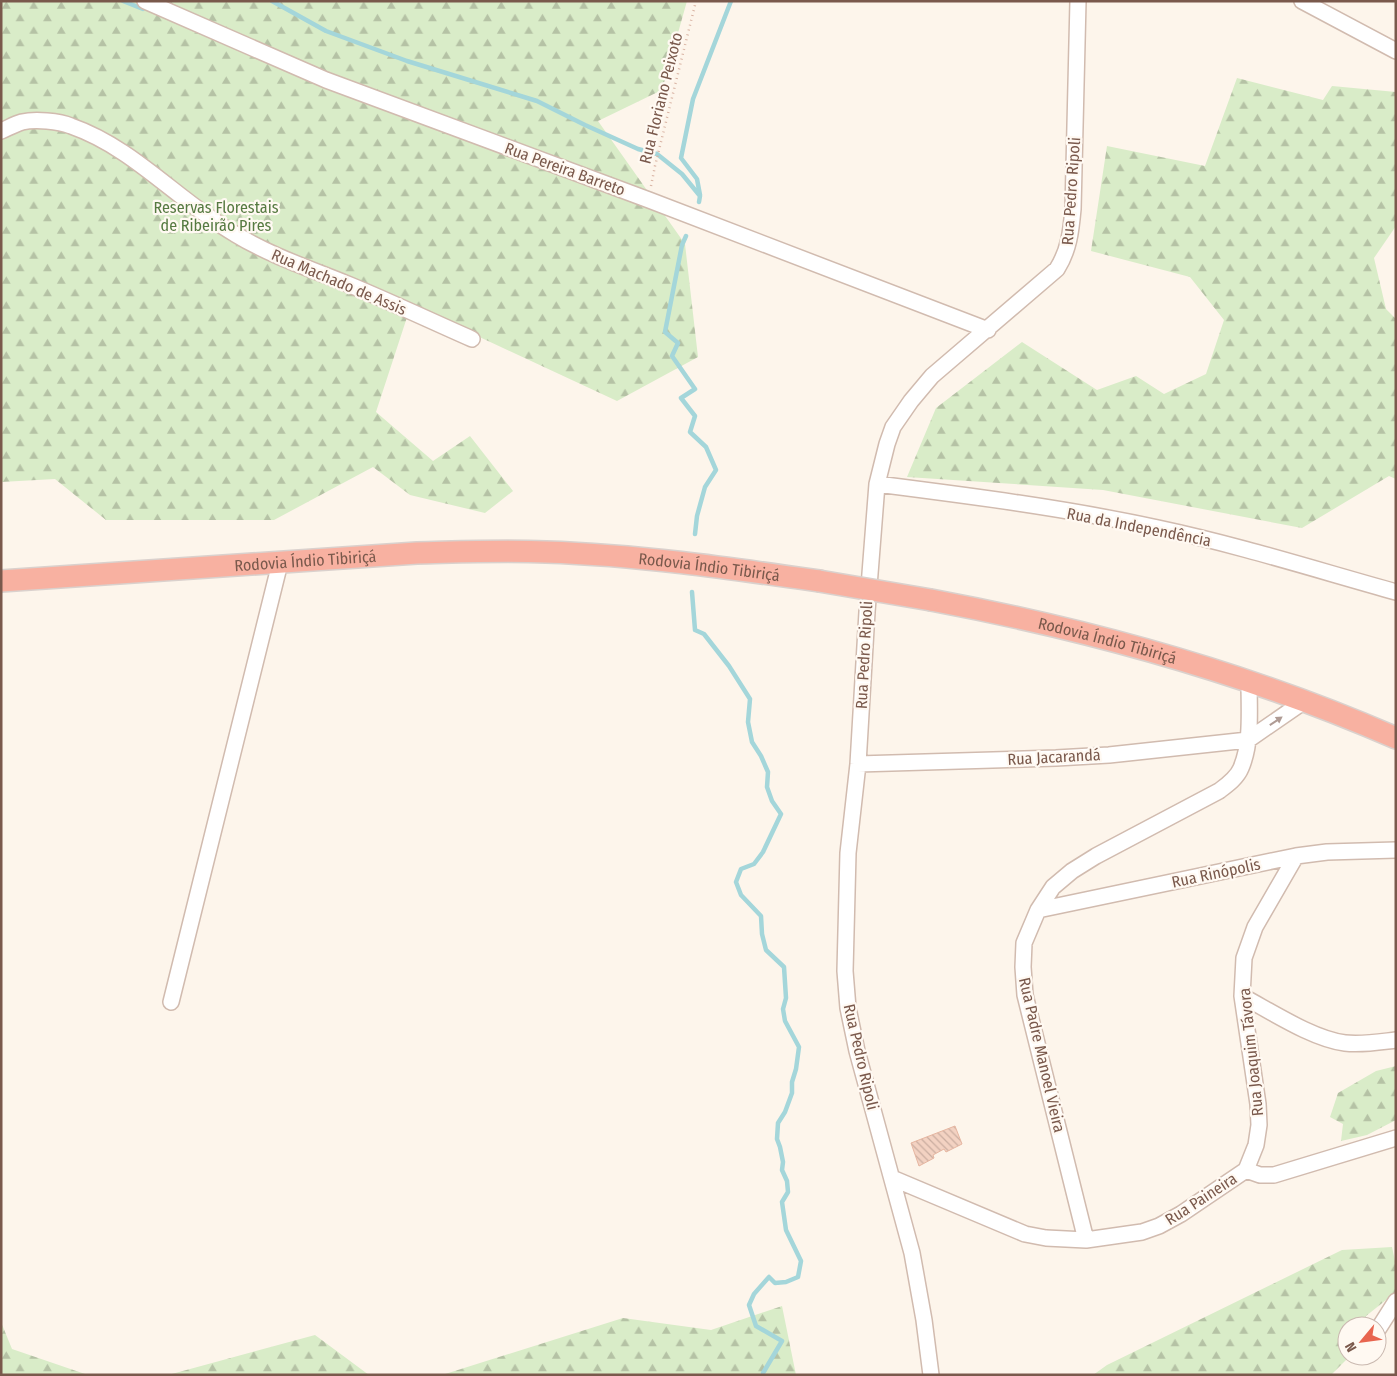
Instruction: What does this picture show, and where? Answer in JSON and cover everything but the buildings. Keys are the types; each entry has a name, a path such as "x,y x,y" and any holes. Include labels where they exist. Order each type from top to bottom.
{"highway":[{"name":"Rodovia Índio Tibiriçá","path":"1,581 417,553 546,552 617,556 700,564 819,581 931,600 1015,616 1082,632 1152,651 1249,682 1396,738"}],"street":[{"name":"Rua Pereira Barreto","path":"145,1 326,80 649,200 988,330"},
{"name":"Rua Pedro Ripoli","path":"930,1375 924,1320 912,1253 857,1051 848,1008 845,971 848,853 858,764 877,484 890,435 911,401 932,376 1057,269 1065,256 1070,242 1073,199 1078,1"},
{"path":"1302,1 1396,51"},
{"name":"Rua Machado de Assis","path":"1,131 23,122 37,121 69,124 107,141 133,158 206,216 236,235 278,257 472,339"},
{"name":"Rua da Independência","path":"877,484 994,499 1158,528 1220,543 1396,592"},
{"path":"171,1002 280,563"},
{"name":"Rua Padre Manoel Vieira","path":"1086,1240 1026,995 1023,967 1024,943 1038,910 1053,887 1072,871 1096,856 1219,791 1234,779 1241,769 1248,740 1249,682"},
{"path":"1248,740 1303,702"},
{"name":"Rua Jacarandá","path":"858,764 1109,755 1248,740"},
{"name":"Rua Rinópolis","path":"1038,910 1296,856 1327,852 1396,850"},
{"name":"Rua Joaquim Távora","path":"1246,1170 1256,1145 1259,1125 1258,1104 1242,996 1244,958 1255,927 1296,856"},
{"path":"1242,996 1327,1038 1345,1043 1366,1044 1396,1040"},
{"name":"Rua Paineira","path":"892,1178 1025,1234 1046,1238 1086,1240 1142,1232 1158,1226 1181,1214 1246,1170 1260,1175 1274,1175 1396,1138"},
{"path":"1387,1316 1396,1302"}],"path":[{"name":"Rua Floriano Peixoto","path":"649,200 654,166 696,1"}],"green space":[{"name":"Reservas Florestais de Ribeirão Pires","path":"1,1 687,1 662,90 598,121 685,244 698,357 617,401 411,305 376,412 433,461 470,436 513,491 485,513 410,495 373,467 274,520 106,520 55,479 1,482"},
{"path":"1237,78 1323,100 1332,86 1396,92 1396,226 1374,258 1386,309 1396,319 1396,479 1389,476 1302,528 1103,490 907,477 936,408 1022,342 1097,390 1136,376 1164,394 1206,374 1224,320 1190,277 1091,251 1107,146 1205,166"},
{"path":"1396,1066 1396,1120 1367,1135 1341,1141 1343,1124 1330,1117 1338,1093 1376,1071"},
{"path":"1392,1247 1396,1266 1396,1292 1366,1316 1337,1316 1337,1366 1340,1366 1331,1375 1093,1375 1107,1365 1342,1250"},
{"path":"782,1306 796,1375 442,1375 623,1318 711,1330"},
{"path":"1,1322 12,1349 88,1375 1,1375"},
{"path":"315,1335 369,1375 168,1375"}],"waterway":[{"path":"123,1 143,9"},
{"path":"272,1 326,31 407,61 537,101 638,149 657,154 682,174 700,196 699,202"},
{"path":"700,195 697,179 681,158 693,99 731,1"},
{"path":"686,236 682,245 665,332 678,343 672,356 695,389 681,398 695,416 690,432 706,447 716,470 705,487 697,516 695,534"},
{"path":"692,592 695,630 704,634 729,666 750,699 748,722 752,742 768,772 767,787 772,801 781,814 763,852 754,864 741,869 736,882 741,895 761,916 762,934 766,950 784,967 786,998 783,1009 785,1021 799,1047 792,1082 792,1093 785,1112 778,1123 777,1139 783,1162 782,1170 787,1181 788,1192 782,1202 786,1230 801,1261 798,1277 786,1282 775,1283 769,1277 754,1294 749,1305 756,1326 782,1341 763,1373 764,1375"}]}
